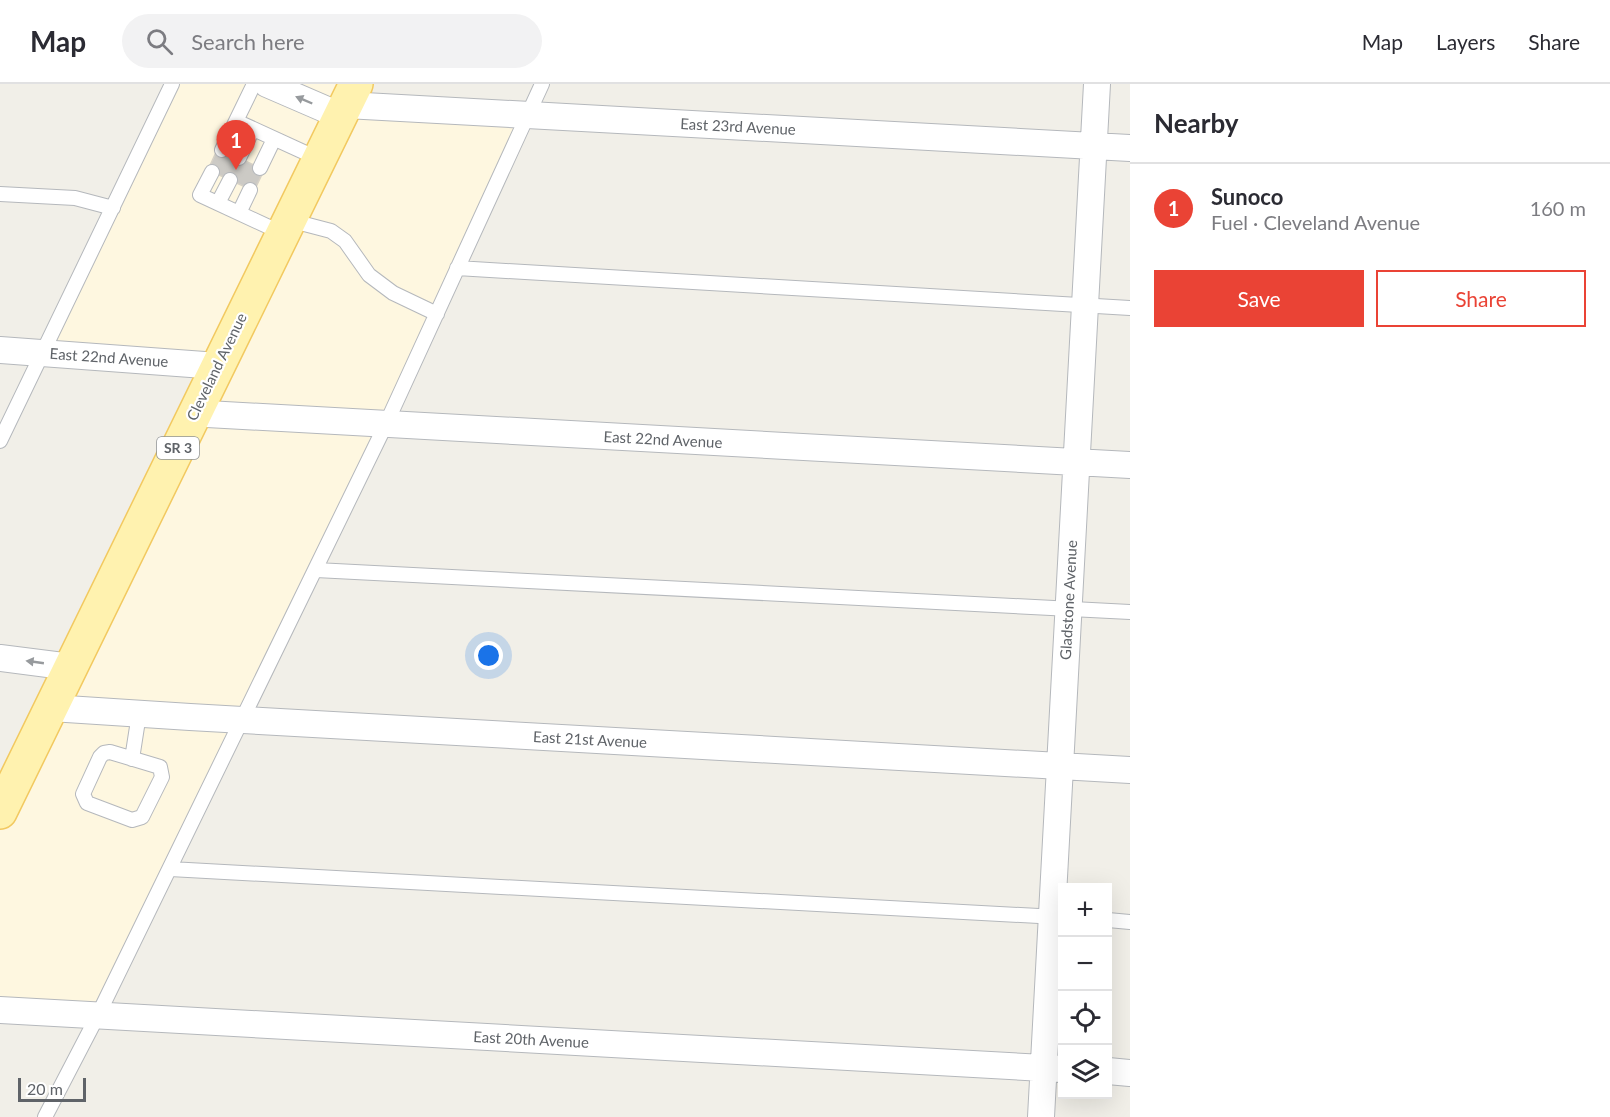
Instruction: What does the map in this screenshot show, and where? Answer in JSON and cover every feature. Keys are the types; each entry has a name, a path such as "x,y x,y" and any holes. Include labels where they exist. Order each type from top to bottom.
{"main road":[{"name":"Cleveland Avenue","path":"0,812 347,102"}],"street":[{"name":"East 23rd Avenue","path":"267,84 347,102 526,116 1130,148"},
{"name":"Gladstone Avenue","path":"1058,883 1059,766 1097,84"},
{"name":"East 22nd Avenue","path":"0,350 218,366"},
{"name":"East 22nd Avenue","path":"196,411 207,414 1130,465"},
{"path":"0,658 71,667"},
{"name":"East 21st Avenue","path":"51,708 1130,770"},
{"name":"Gladstone Avenue","path":"1041,1117 1053,1069 1058,917"},
{"name":"East 20th Avenue","path":"0,1010 1053,1069"},
{"path":"1112,1071 1130,1072"}],"lane":[{"path":"0,441 172,84"},
{"path":"222,150 254,84"},
{"path":"45,1117 98,1015 316,570 386,424 542,84"},
{"path":"237,122 319,159"},
{"path":"239,159 254,129"},
{"path":"260,168 274,139"},
{"path":"212,172 200,195 239,213 285,226 331,231 345,241 369,275 393,293 437,314"},
{"path":"218,203 230,180"},
{"path":"239,213 250,190"},
{"path":"0,194 75,198 113,208"},
{"path":"457,268 1130,308"},
{"path":"316,570 1130,612"},
{"path":"132,759 139,714"},
{"path":"110,752 132,759 160,767 162,772 162,777 142,817 132,820 87,803 83,794 104,753 110,752"},
{"path":"170,869 1058,917"},
{"path":"1112,921 1130,922"}],"shaded area":[{"path":"165,84 353,84 347,97 529,110 94,1016 0,1011 0,814 222,366 39,351"}],"building":[{"path":"218,148 264,170 254,191 208,170"}],"place":[{"name":"Sunoco","path":"236,170"}]}
